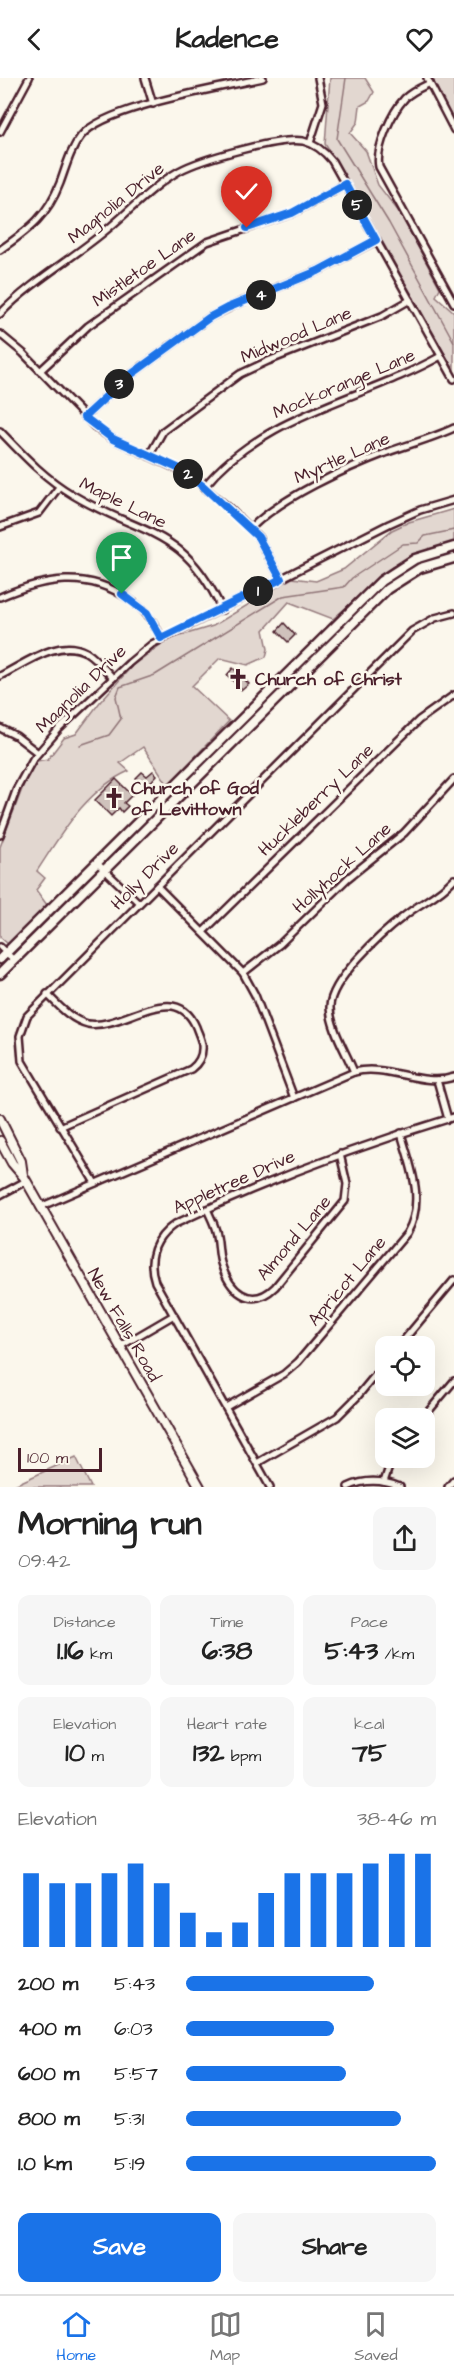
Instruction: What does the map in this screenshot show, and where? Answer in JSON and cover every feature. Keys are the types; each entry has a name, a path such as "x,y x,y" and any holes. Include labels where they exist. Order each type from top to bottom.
{"main road":[{"path":"2,953 97,863 381,580 415,559 454,547"},
{"path":"0,974 387,589 420,568 454,558"},
{"name":"New Falls Road","path":"0,1119 21,1161 25,1179"},
{"name":"New Falls Road","path":"0,1141 12,1163 25,1179 200,1487"}],"street":[{"path":"0,132 29,78"},
{"path":"145,78 153,104"},
{"path":"0,250 24,233 45,213 56,194 70,156 85,131 112,115 263,78"},
{"path":"318,78 323,103 310,143 327,154 454,379"},
{"path":"454,130 429,80 402,102 381,141 378,161 406,218 454,303"},
{"name":"Magnolia Drive","path":"0,314 28,288 91,243 151,191 179,171 206,160 284,141 310,143"},
{"name":"Mistletoe Lane","path":"40,371 88,326 207,242 292,213 345,184"},
{"path":"84,417 125,379 210,317 318,271 376,240"},
{"name":"Midwood Lane","path":"149,456 163,431 240,374 267,361 382,316 410,300"},
{"path":"0,334 84,417 113,439 180,469 204,487 250,528 266,549 281,579"},
{"name":"Mockorange Lane","path":"204,487 226,463 282,424 410,374 441,356"},
{"name":"Myrtle Lane","path":"250,528 275,507 299,494 386,453 454,428"},
{"name":"Maple Lane","path":"0,432 34,467 59,487 138,525 182,551 207,579 222,610"},
{"path":"0,527 39,513 59,487"},
{"name":"Magnolia Drive","path":"0,835 17,788 38,753 141,652 161,638 222,610 405,516 454,500"},
{"path":"0,597 50,580 73,579 95,582 112,588 140,607 152,620 161,638"},
{"name":"Holly Drive","path":"95,1183 25,1069 20,1054 22,1027 31,1011 412,631 435,618 454,613"},
{"path":"0,676 52,650 66,647 88,653 113,678"},
{"name":"Huckleberry Lane","path":"203,932 419,720 454,695"},
{"path":"0,728 16,736 38,753"},
{"name":"Hollyhock Lane","path":"243,973 280,944 348,878 404,833 454,779"},
{"path":"97,863 139,903"},
{"path":"354,1072 331,1016 330,1002 334,989 342,976 385,933 404,916 437,896 454,879"},
{"path":"157,886 243,973 255,995 294,1098"},
{"path":"2,953 14,960"},
{"path":"47,994 73,1018 92,1024 106,1023 161,1006 174,1005 190,1015 202,1047 200,1060 191,1069 60,1126"},
{"path":"40,1207 354,1072 376,1070 437,1080 454,1077"},
{"path":"437,1080 451,1118"},
{"name":"Appletree Drive","path":"270,1487 153,1276 152,1262 155,1244 162,1233 175,1224 207,1209 340,1154 451,1118"},
{"name":"Apricot Lane","path":"226,1407 284,1374 298,1362 407,1233 416,1211 417,1194 401,1133"},
{"name":"Almond Lane","path":"207,1209 216,1231 222,1265 230,1282 243,1295 255,1298 266,1295 345,1201 347,1184 340,1154"},
{"path":"0,1195 25,1179"},
{"path":"407,1336 454,1280"},
{"path":"119,1347 174,1316"},
{"path":"257,1463 337,1417 375,1375"},
{"path":"431,1408 454,1381"},
{"path":"384,1482 389,1468"},
{"path":"448,1487 454,1480"},
{"path":"348,1487 360,1483 384,1482 400,1487"}],"shaded area":[{"path":"330,78 365,78 374,92 369,101 360,106 358,122 350,133 366,151 378,185 399,212 440,288 436,296 454,312 454,370 354,191 325,144"},
{"path":"432,78 454,78 454,123"},
{"path":"454,509 454,544 392,567 333,619 289,602 264,630 268,649 266,657 248,665 220,658 192,686 229,721 168,785 143,747 120,763 129,771 100,789 76,814 37,871 45,878 36,890 47,905 8,944 0,937 0,847 27,776 37,761 48,759 64,738 76,734 100,702 132,666 167,640 213,626 292,578 316,581 344,569 392,530 409,522"},
{"path":"76,1457 91,1487 10,1487"}],"building":[{"path":"284,623 295,635 288,642 277,631"},
{"name":"Church of Christ","path":"233,668 249,684 242,690 227,675"},
{"path":"153,771 157,775 146,787 136,778 142,772 147,776"},
{"name":"Church of God of Levittown","path":"116,779 132,795 124,803 128,806 122,812 119,808 111,816 95,800"}],"waterway":[{"path":"346,78 337,139 389,223 454,342"},
{"path":"80,745 109,735 121,719 116,697 120,687 155,675 283,596 344,587 352,578 403,544 418,543 425,536 454,530"}],"place":[{"name":"Church of Christ","path":"238,679"},
{"name":"Church of God of Levittown","path":"114,798"}],"route":[{"path":"122,594 147,613 161,638 281,579 258,537 204,487 180,469 104,434 84,417 125,379 210,317 318,271 376,240 345,184 292,213 247,228"}]}
